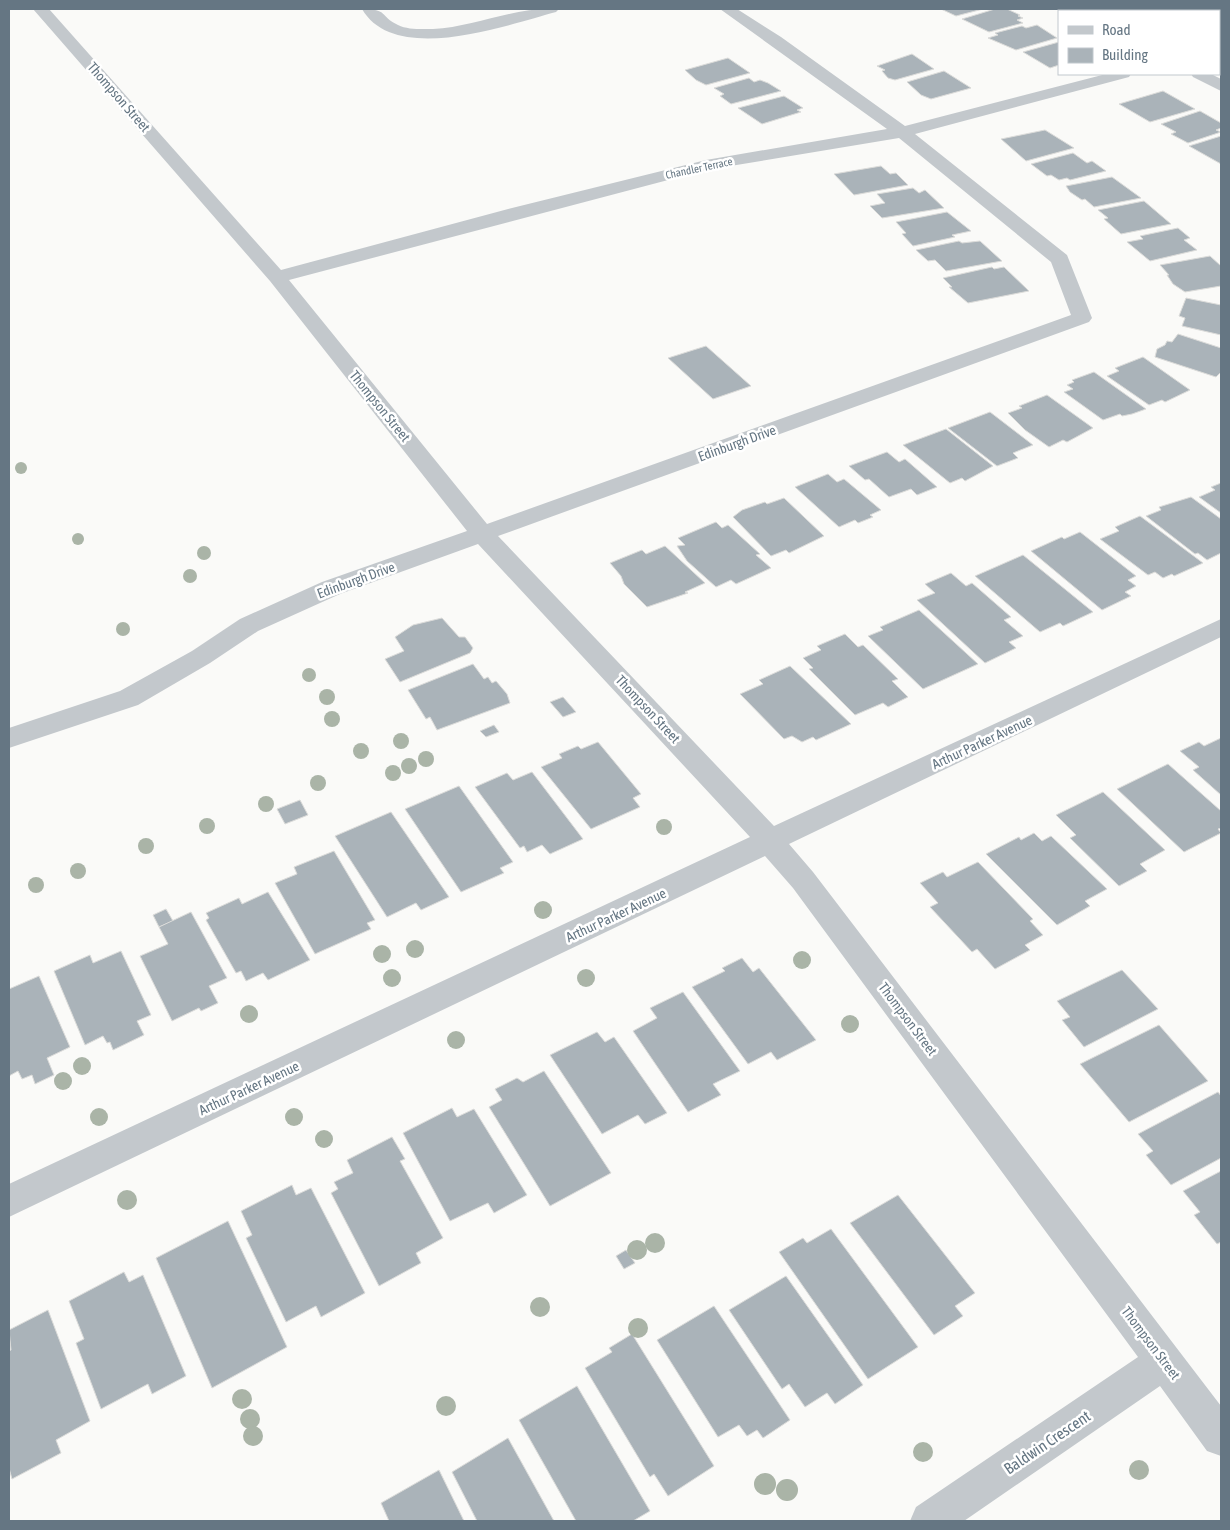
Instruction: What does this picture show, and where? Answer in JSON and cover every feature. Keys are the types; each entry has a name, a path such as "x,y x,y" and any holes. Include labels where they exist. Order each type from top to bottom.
{"street":[{"name":"Thompson Street","path":"41,9 277,277 483,535 741,807 803,880 1221,1437"},
{"path":"369,9 394,29 419,34 447,33 551,9"},
{"name":"Edinburgh Drive","path":"9,738 129,698 201,657 249,625 331,588 483,535 1082,318 1060,259 902,132 775,40 727,9"},
{"name":"Chandler Terrace","path":"277,277 519,212 706,165 902,132 1024,102 1119,75"},
{"path":"1201,75 1221,86"},
{"name":"Arthur Parker Avenue","path":"9,1201 771,842 1221,627"},
{"name":"Baldwin Crescent","path":"930,1521 1164,1361"}],"building":[{"path":"941,9 983,9 956,16"},
{"path":"995,9 1007,9 1020,15 1018,16 1023,18 1017,20 1023,23 989,32 962,19"},
{"path":"1141,9 1206,10 1144,10"},
{"path":"1037,25 1057,38 1016,50 988,38 998,35 995,33 1022,26 1026,28"},
{"path":"1058,42 1058,65 1050,68 1023,52"},
{"path":"912,54 934,69 895,80 888,78 882,71 885,70 877,66"},
{"path":"728,58 750,73 706,85 696,80 685,70"},
{"path":"944,71 971,88 931,99 921,95 907,82"},
{"path":"749,78 754,82 760,80 768,83 781,91 731,104 720,96 724,94 714,88"},
{"path":"1163,91 1195,109 1150,122 1119,104"},
{"path":"784,96 803,108 797,110 801,112 762,124 738,108"},
{"path":"1200,111 1221,123 1221,128 1216,130 1221,132 1188,143 1171,134 1176,132 1161,124"},
{"path":"1045,130 1074,148 1026,161 1001,139"},
{"path":"1221,136 1221,164 1189,146"},
{"path":"1073,153 1087,163 1092,161 1106,171 1070,180 1067,178 1059,180 1051,175 1047,176 1031,164"},
{"path":"881,166 890,174 896,173 908,185 854,195 834,174"},
{"path":"1112,177 1141,198 1094,207 1085,199 1082,200 1070,192 1066,186"},
{"path":"913,188 919,193 925,190 944,208 882,218 870,206 885,203 877,194"},
{"path":"1144,201 1171,224 1121,234 1104,219 1108,218 1098,210"},
{"path":"947,212 971,231 952,235 955,237 913,246 902,234 906,233 896,222"},
{"path":"1178,228 1190,238 1184,240 1197,250 1150,261 1127,242 1143,239 1140,236"},
{"path":"959,241 962,243 980,241 1002,261 946,271 935,260 928,261 916,250"},
{"path":"1210,256 1221,266 1221,286 1185,292 1173,284 1167,275 1169,275 1160,265"},
{"path":"992,267 994,269 1004,267 1029,291 968,303 949,287 952,287 943,278"},
{"path":"1186,298 1221,305 1221,335 1182,326 1185,318 1179,316"},
{"path":"1178,334 1221,348 1221,372 1216,377 1155,357 1157,349 1165,345 1167,341 1172,342"},
{"path":"706,346 751,386 713,399 668,358"},
{"path":"1143,357 1190,390 1165,402 1162,400 1149,405 1107,376 1119,371 1115,368"},
{"path":"1094,372 1146,409 1122,416 1120,414 1103,420 1064,392 1073,389 1067,385 1074,382 1072,380"},
{"path":"1047,395 1093,428 1067,442 1063,440 1049,447 1025,430 1008,413 1022,408 1019,406"},
{"path":"990,412 1033,445 1013,453 1018,458 997,466 948,428"},
{"path":"946,429 993,466 965,481 962,478 950,483 903,445"},
{"path":"887,452 899,462 905,459 937,487 917,495 911,489 889,497 869,479 865,480 849,466"},
{"path":"828,474 837,482 844,479 881,510 870,515 873,517 858,523 855,520 839,527 795,487"},
{"path":"1221,483 1221,513 1199,497 1215,490 1211,487"},
{"path":"1191,497 1221,519 1221,553 1207,560 1198,553 1195,554 1146,516 1161,510 1159,507"},
{"path":"784,498 824,536 789,553 786,550 771,556 733,517 742,510"},
{"path":"1140,516 1203,563 1174,576 1172,574 1163,578 1155,572 1148,575 1100,539 1119,531 1115,527"},
{"path":"716,522 722,528 728,525 760,554 756,555 771,568 736,584 731,580 716,587 687,561 677,546 685,545 678,538"},
{"path":"1080,532 1136,576 1128,580 1136,586 1125,592 1131,596 1102,610 1031,551 1062,537 1064,539"},
{"path":"665,546 705,583 685,592 688,593 647,607 624,584 621,576 610,563 642,550 646,554"},
{"path":"1023,555 1093,612 1063,626 1060,623 1040,632 975,576"},
{"path":"951,573 966,586 972,583 1011,617 1004,620 1023,636 1009,642 1016,648 985,663 917,600 935,593 925,584"},
{"path":"919,610 978,664 923,689 868,636 883,630 880,627"},
{"path":"442,618 459,637 465,637 473,648 470,653 400,682 385,659 404,651 395,637 413,625"},
{"path":"845,634 858,647 863,645 898,679 892,681 908,697 888,707 883,703 855,715 809,669 813,668 803,658 821,650 817,646"},
{"path":"473,664 484,679 488,677 492,683 496,681 507,694 510,703 437,730 430,717 426,719 408,690"},
{"path":"790,666 851,724 816,740 813,737 802,742 792,736 784,739 740,694 763,684 759,680"},
{"path":"563,697 576,712 563,717 550,702"},
{"path":"494,725 499,732 486,737 480,731"},
{"path":"1221,738 1221,795 1193,770 1199,767 1180,751 1199,742 1204,746"},
{"path":"598,742 641,794 633,798 640,807 591,829 541,767 562,758 559,754 578,746 581,749"},
{"path":"1168,764 1221,811 1221,828 1218,829 1221,833 1184,852 1117,789"},
{"path":"532,772 583,839 550,854 542,845 527,852 524,846 520,848 475,787 507,773 513,780"},
{"path":"459,786 513,862 500,868 504,873 461,892 405,809"},
{"path":"1103,792 1165,850 1140,864 1147,871 1119,886 1070,838 1076,835 1056,815"},
{"path":"300,800 308,815 285,824 277,809"},
{"path":"391,812 449,897 421,910 416,903 387,917 335,836"},
{"path":"1034,833 1042,841 1051,836 1107,889 1085,901 1090,906 1057,925 986,854 1019,837 1021,840"},
{"path":"334,851 375,920 367,923 371,929 315,954 275,883 297,874 294,867"},
{"path":"978,862 1033,919 1030,921 1043,935 1025,945 1030,950 995,969 977,949 972,952 930,907 938,903 920,883 943,872 947,877"},
{"path":"268,892 310,960 268,980 263,973 246,981 241,971 236,973 206,920 209,918 206,913 239,898 242,904"},
{"path":"166,909 173,921 159,927 153,915"},
{"path":"191,912 227,978 209,986 218,1003 201,1011 199,1008 172,1021 140,956 168,944 159,927"},
{"path":"121,951 151,1015 137,1021 144,1035 113,1050 110,1042 107,1043 103,1036 85,1045 54,971 90,955 93,963"},
{"path":"742,958 753,972 759,968 816,1040 777,1060 771,1052 748,1064 692,987 725,971 722,968"},
{"path":"1122,970 1158,1009 1084,1047 1062,1020 1070,1017 1057,1001"},
{"path":"39,976 70,1047 47,1058 54,1075 35,1084 32,1075 22,1079 18,1071 9,1076 9,989"},
{"path":"683,992 740,1071 713,1084 721,1095 688,1112 633,1031 657,1018 650,1008"},
{"path":"1159,1025 1208,1081 1129,1122 1080,1064"},
{"path":"597,1032 605,1042 614,1037 667,1113 645,1124 638,1115 602,1134 550,1055"},
{"path":"544,1071 611,1173 550,1206 489,1107 502,1100 495,1089 517,1078 523,1082"},
{"path":"1218,1092 1221,1096 1221,1158 1171,1185 1146,1155 1153,1151 1138,1134"},
{"path":"452,1108 457,1117 474,1109 527,1195 494,1213 488,1203 450,1221 403,1133"},
{"path":"392,1137 405,1159 400,1161 443,1238 416,1253 421,1263 379,1286 331,1193 338,1189 334,1182 353,1173 347,1160"},
{"path":"1221,1171 1221,1242 1217,1244 1194,1215 1200,1212 1183,1191"},
{"path":"292,1185 296,1195 311,1188 365,1293 321,1317 316,1306 286,1322 246,1238 252,1235 241,1211"},
{"path":"898,1195 975,1293 955,1306 963,1316 934,1335 850,1223"},
{"path":"228,1221 287,1347 212,1388 156,1258"},
{"path":"831,1229 918,1347 868,1379 779,1252 803,1238 807,1243"},
{"path":"626,1250 635,1263 624,1269 616,1256"},
{"path":"124,1272 129,1282 143,1275 186,1376 152,1394 148,1384 101,1409 76,1343 84,1339 69,1301"},
{"path":"786,1276 863,1385 835,1404 827,1393 805,1407 789,1384 782,1389 729,1310"},
{"path":"714,1306 790,1420 763,1438 757,1430 747,1436 739,1425 718,1437 657,1340"},
{"path":"48,1310 90,1421 56,1440 61,1453 12,1479 9,1468 9,1351 11,1350 9,1330"},
{"path":"632,1334 714,1466 668,1496 654,1474 650,1477 585,1368 612,1352 609,1348"},
{"path":"577,1386 650,1511 633,1521 576,1521 519,1420"},
{"path":"508,1438 554,1521 477,1521 452,1472"},
{"path":"439,1470 464,1521 389,1521 381,1503"}]}
